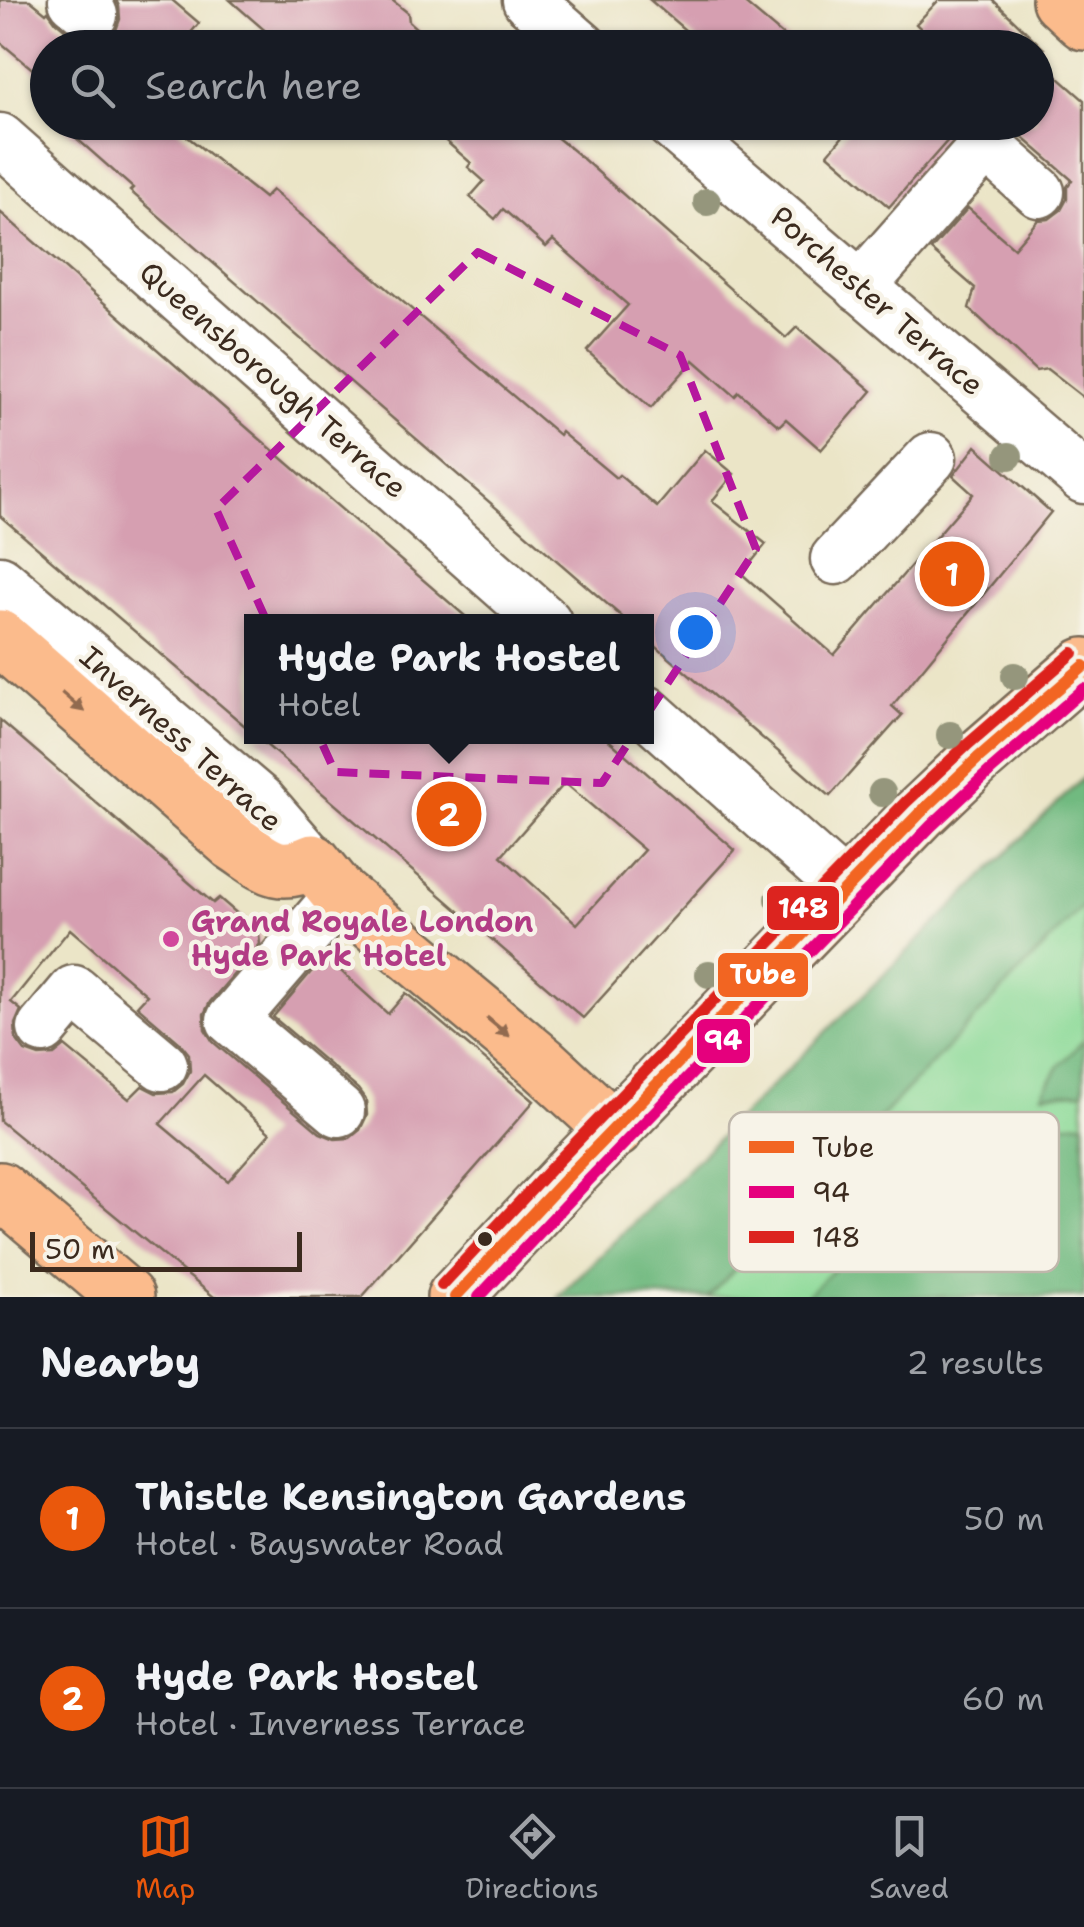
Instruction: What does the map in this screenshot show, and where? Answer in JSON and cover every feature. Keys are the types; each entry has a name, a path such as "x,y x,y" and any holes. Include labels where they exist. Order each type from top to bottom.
{"main road":[{"path":"1060,0 1084,22"},
{"name":"Inverness Terrace","path":"0,638 234,843 275,870 295,870 327,879 614,1130"},
{"path":"454,1297 919,814 1084,666"},
{"path":"0,1190 126,1297"}],"street":[{"path":"528,0 562,30"},
{"name":"Queensborough Terrace","path":"0,139 537,614"},
{"name":"Porchester Terrace","path":"691,140 1084,478"},
{"path":"860,287 986,145 1039,192"},
{"path":"836,559 986,395"},
{"name":"Inverness Terrace","path":"0,581 261,802 327,879"},
{"path":"654,718 846,889"},
{"path":"327,879 232,1020 339,1111"},
{"path":"43,1028 74,991 162,1065"}],"highlighted area":[{"path":"478,252 680,355 756,549 602,783 335,772 216,509"}],"green space":[{"path":"1084,777 1084,1297 558,1297 729,1128 729,1272 1059,1272 1059,1112 745,1112"},
{"path":"1084,777 1084,905 885,1112 745,1112"},
{"path":"1084,1040 1084,1090 1042,1094 1059,1066"},
{"path":"1084,1122 1084,1297 805,1297 831,1272 1059,1272 1059,1123"},
{"path":"729,1128 732,1272 708,1297 558,1297"}],"building":[{"path":"0,0 30,0 48,11 66,30 30,30 30,67 0,42"},
{"path":"116,0 172,0 199,23 193,30 116,30 120,19"},
{"path":"230,0 392,0 408,13 409,22 418,30 264,30"},
{"path":"650,0 741,0 777,30 685,30"},
{"path":"939,0 993,0 1024,30 922,30 916,24"},
{"path":"1054,74 1084,100 1084,398 1047,369 1036,371 969,308 975,288 931,250 968,208 1014,248 1038,220 1049,219 1061,210 1072,180 1026,140 1054,140"},
{"path":"78,140 192,140 264,198 272,190 559,435 561,432 657,507 705,450 734,474 712,501 766,544 742,574 834,655 973,494 953,476 976,446 1051,512 892,706 902,715 830,796 654,645 654,614 619,614 130,191 133,188"},
{"path":"445,140 560,140 786,338 797,327 872,391 821,450 786,419 779,426 739,392 735,396 694,360 651,408 587,351 628,305 553,240 546,247 503,209 495,219 470,197 484,181 468,167 471,163"},
{"path":"840,140 948,140 889,207 828,154"},
{"path":"0,212 463,614 244,614 244,725 0,516"},
{"path":"0,720 213,903 219,898 254,928 260,944 210,1002 204,1014 205,1029 213,1042 320,1133 335,1139 350,1138 360,1130 367,1115 366,1100 273,1017 323,958 388,1014 406,993 534,1101 362,1297 214,1297 0,1121","holes":["70,929 147,995 137,1006 189,1054 190,1071 173,1092 156,1093 142,1086 129,1099 65,1046 54,1055 39,1056 25,1051 16,1039 15,1024 21,1010 11,1002","204,1075 270,1133 228,1181 160,1124"]},
{"path":"265,744 613,744 735,850 583,1018","holes":["565,783 644,850 577,924 501,856"]}],"transit line":[{"name":"148","path":"442,1285 906,802 1073,653"},
{"name":"Tube","path":"455,1297 919,814 1084,666"},
{"name":"94","path":"479,1297 931,826 1084,689"}],"place":[{"name":"Thistle Kensington Gardens","path":"952,574"},
{"name":"Hyde Park Hostel","path":"449,814"},
{"name":"Grand Royale London Hyde Park Hotel","path":"171,939"}]}
